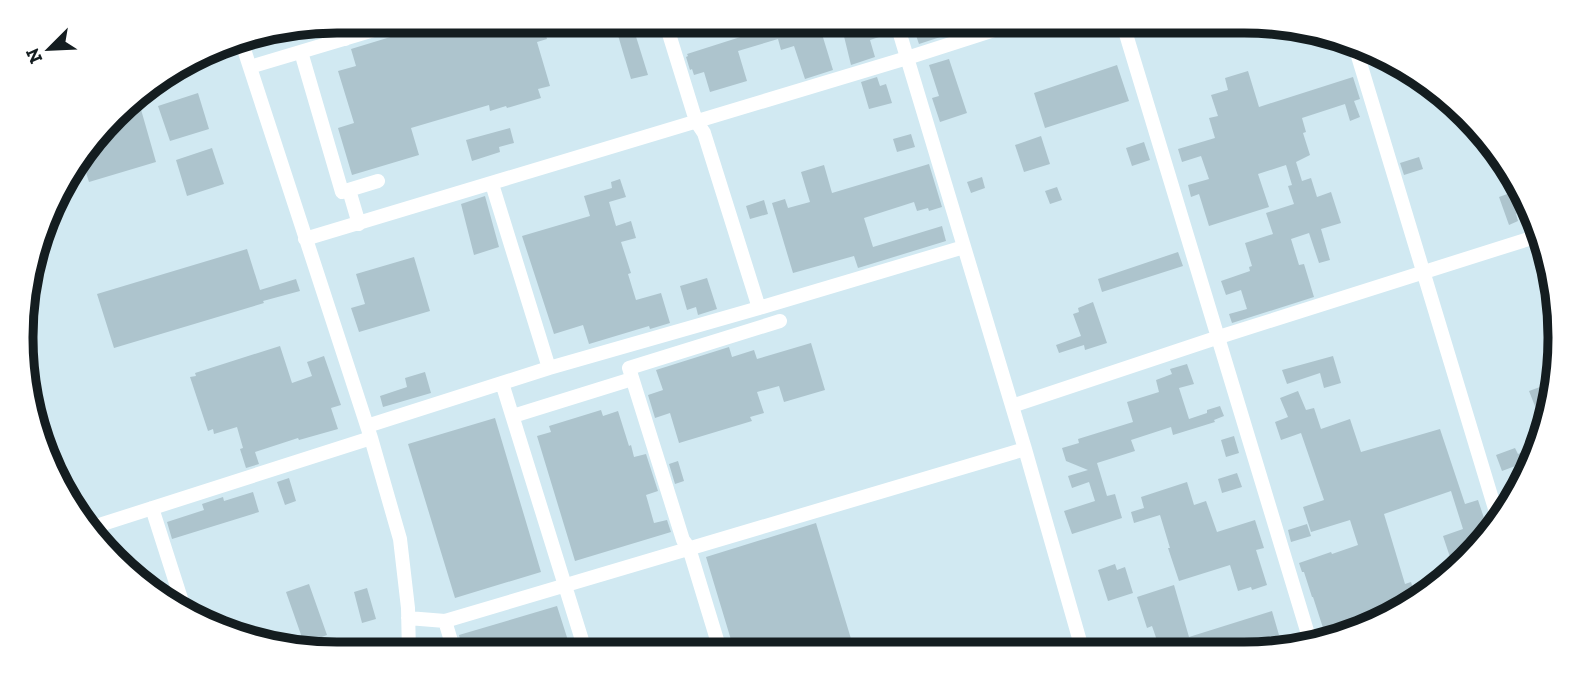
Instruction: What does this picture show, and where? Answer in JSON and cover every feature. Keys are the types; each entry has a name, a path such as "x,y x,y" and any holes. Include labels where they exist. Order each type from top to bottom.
{"street":[{"path":"343,33 345,39"},
{"path":"250,67 365,33"},
{"path":"669,33 696,121 704,132 758,308"},
{"path":"900,33 1026,449 1080,642"},
{"path":"305,239 985,33"},
{"path":"1126,33 1308,635"},
{"path":"244,48 369,432 400,539 409,642"},
{"path":"301,52 342,191 378,181"},
{"path":"1358,55 1495,509"},
{"path":"492,184 549,368"},
{"path":"349,190 359,223"},
{"path":"1012,406 1531,238"},
{"path":"98,525 502,383 964,247"},
{"path":"718,642 689,548 682,540 629,368 780,321"},
{"path":"513,416 632,379"},
{"path":"502,383 583,642"},
{"path":"408,618 445,621 1026,449"},
{"path":"152,508 181,598"},
{"path":"445,621 451,642"}],"building":[{"path":"404,33 545,33 547,39 537,42 550,86 538,89 541,98 490,111 489,105 411,128 419,155 352,175 338,128 354,123 338,71 356,66 351,49"},
{"path":"617,33 635,33 648,75 631,79"},
{"path":"753,33 822,33 833,70 805,79 794,46 781,50 778,39 738,51 747,81 710,92 704,72 694,75 692,69 690,70 687,54"},
{"path":"843,33 878,33 879,37 870,40 875,57 851,65"},
{"path":"915,33 953,33 919,44"},
{"path":"949,59 967,113 940,122 932,98 939,96 929,65"},
{"path":"1117,65 1129,101 1045,128 1034,93"},
{"path":"1248,71 1259,107 1353,77 1360,99 1354,101 1360,117 1350,121 1345,104 1302,118 1306,132 1303,133 1310,155 1296,162 1302,181 1311,178 1317,197 1331,192 1341,223 1321,229 1330,260 1319,263 1309,233 1291,239 1299,265 1304,264 1314,297 1232,323 1229,314 1247,309 1241,290 1226,295 1221,281 1250,271 1249,267 1252,266 1245,243 1273,234 1266,213 1294,204 1288,186 1292,185 1286,165 1258,174 1269,207 1209,226 1199,194 1191,197 1188,185 1209,179 1201,156 1182,162 1178,149 1215,138 1209,118 1218,116 1211,95 1228,90 1225,78"},
{"path":"877,77 880,86 886,84 892,103 869,109 861,82"},
{"path":"198,93 209,129 170,141 158,106"},
{"path":"140,106 156,162 89,182 85,168 122,122"},
{"path":"510,128 514,143 499,147 500,152 472,161 466,140"},
{"path":"911,134 915,147 897,152 893,139"},
{"path":"1041,136 1050,164 1024,172 1015,145"},
{"path":"1144,142 1150,160 1132,166 1126,148"},
{"path":"212,148 224,184 187,196 176,160"},
{"path":"1419,157 1423,169 1404,175 1400,163"},
{"path":"929,164 942,207 917,211 914,202 864,218 873,247 942,226 946,241 858,268 854,256 793,273 772,203 785,199 788,208 810,202 801,172 824,165 832,193"},
{"path":"982,177 985,188 971,193 967,182"},
{"path":"620,179 626,197 609,202 616,226 631,221 636,238 621,242 636,300 661,293 670,323 650,329 649,326 589,344 583,325 554,334 522,236 590,216 584,196 612,188 611,182"},
{"path":"1057,187 1062,200 1050,204 1045,191"},
{"path":"1511,193 1521,212 1516,214 1518,221 1509,225 1499,197"},
{"path":"485,196 499,247 474,255 461,204"},
{"path":"764,200 768,214 750,219 746,206"},
{"path":"247,249 260,290 296,279 300,291 114,348 97,294"},
{"path":"1178,252 1183,266 1102,292 1098,279"},
{"path":"414,257 430,311 359,332 351,308 365,304 356,274"},
{"path":"707,278 717,309 698,315 696,307 687,310 680,286"},
{"path":"1093,302 1107,343 1085,350 1084,345 1059,353 1056,345 1081,336 1073,314 1079,312 1078,308"},
{"path":"811,343 825,390 784,402 779,386 757,392 764,413 750,417 752,421 679,443 670,413 655,418 648,395 663,390 656,370 729,347 732,357 754,350 757,359"},
{"path":"280,346 292,383 312,376 307,362 324,356 341,405 331,408 338,429 255,452 259,464 246,468 237,427 214,434 213,429 208,431 190,377 196,376 195,373"},
{"path":"1333,356 1341,383 1324,388 1320,373 1287,384 1282,370"},
{"path":"1187,364 1194,384 1179,388 1189,419 1220,406 1224,416 1214,420 1215,422 1173,435 1171,427 1131,440 1135,451 1097,463 1107,496 1115,494 1122,518 1072,534 1064,511 1095,501 1089,482 1072,488 1068,476 1088,470 1066,461 1062,448 1079,443 1078,439 1133,422 1127,402 1159,392 1156,380 1172,374 1170,369"},
{"path":"425,372 431,393 383,407 380,396 407,387 405,378"},
{"path":"1544,386 1538,413 1529,391"},
{"path":"1298,391 1306,410 1314,408 1321,429 1350,419 1361,452 1440,429 1465,504 1478,500 1485,522 1451,560 1443,536 1463,529 1451,491 1384,514 1405,584 1411,582 1413,590 1360,619 1324,631 1299,563 1358,545 1350,520 1311,532 1303,507 1324,500 1301,433 1281,440 1275,422 1288,417 1280,398"},
{"path":"601,410 603,416 618,411 634,457 646,454 658,491 646,495 654,523 667,520 671,532 575,561 537,436 551,432 549,426"},
{"path":"495,418 541,572 455,598 408,444"},
{"path":"1234,436 1239,453 1226,457 1221,440"},
{"path":"1515,448 1518,454 1526,450 1520,464 1502,471 1496,455"},
{"path":"678,461 684,481 675,484 669,464"},
{"path":"1237,473 1242,487 1222,493 1218,479"},
{"path":"289,478 296,501 285,505 277,482"},
{"path":"1187,482 1194,505 1206,501 1217,532 1255,520 1264,548 1256,550 1267,585 1238,591 1230,565 1179,581 1160,515 1134,523 1131,512 1144,508 1141,497"},
{"path":"253,492 259,512 172,539 167,522 204,510 202,504 223,497 224,501"},
{"path":"816,523 852,642 732,642 706,557"},
{"path":"1307,524 1311,536 1291,542 1288,530"},
{"path":"1115,564 1117,570 1125,567 1133,593 1108,601 1098,570"},
{"path":"309,584 327,635 316,641 303,639 286,592"},
{"path":"1174,585 1189,637 1272,611 1279,635 1259,641 1158,642 1152,626 1147,628 1137,597"},
{"path":"367,588 376,619 362,623 354,592"},
{"path":"557,606 568,642 461,642 459,635"}]}
